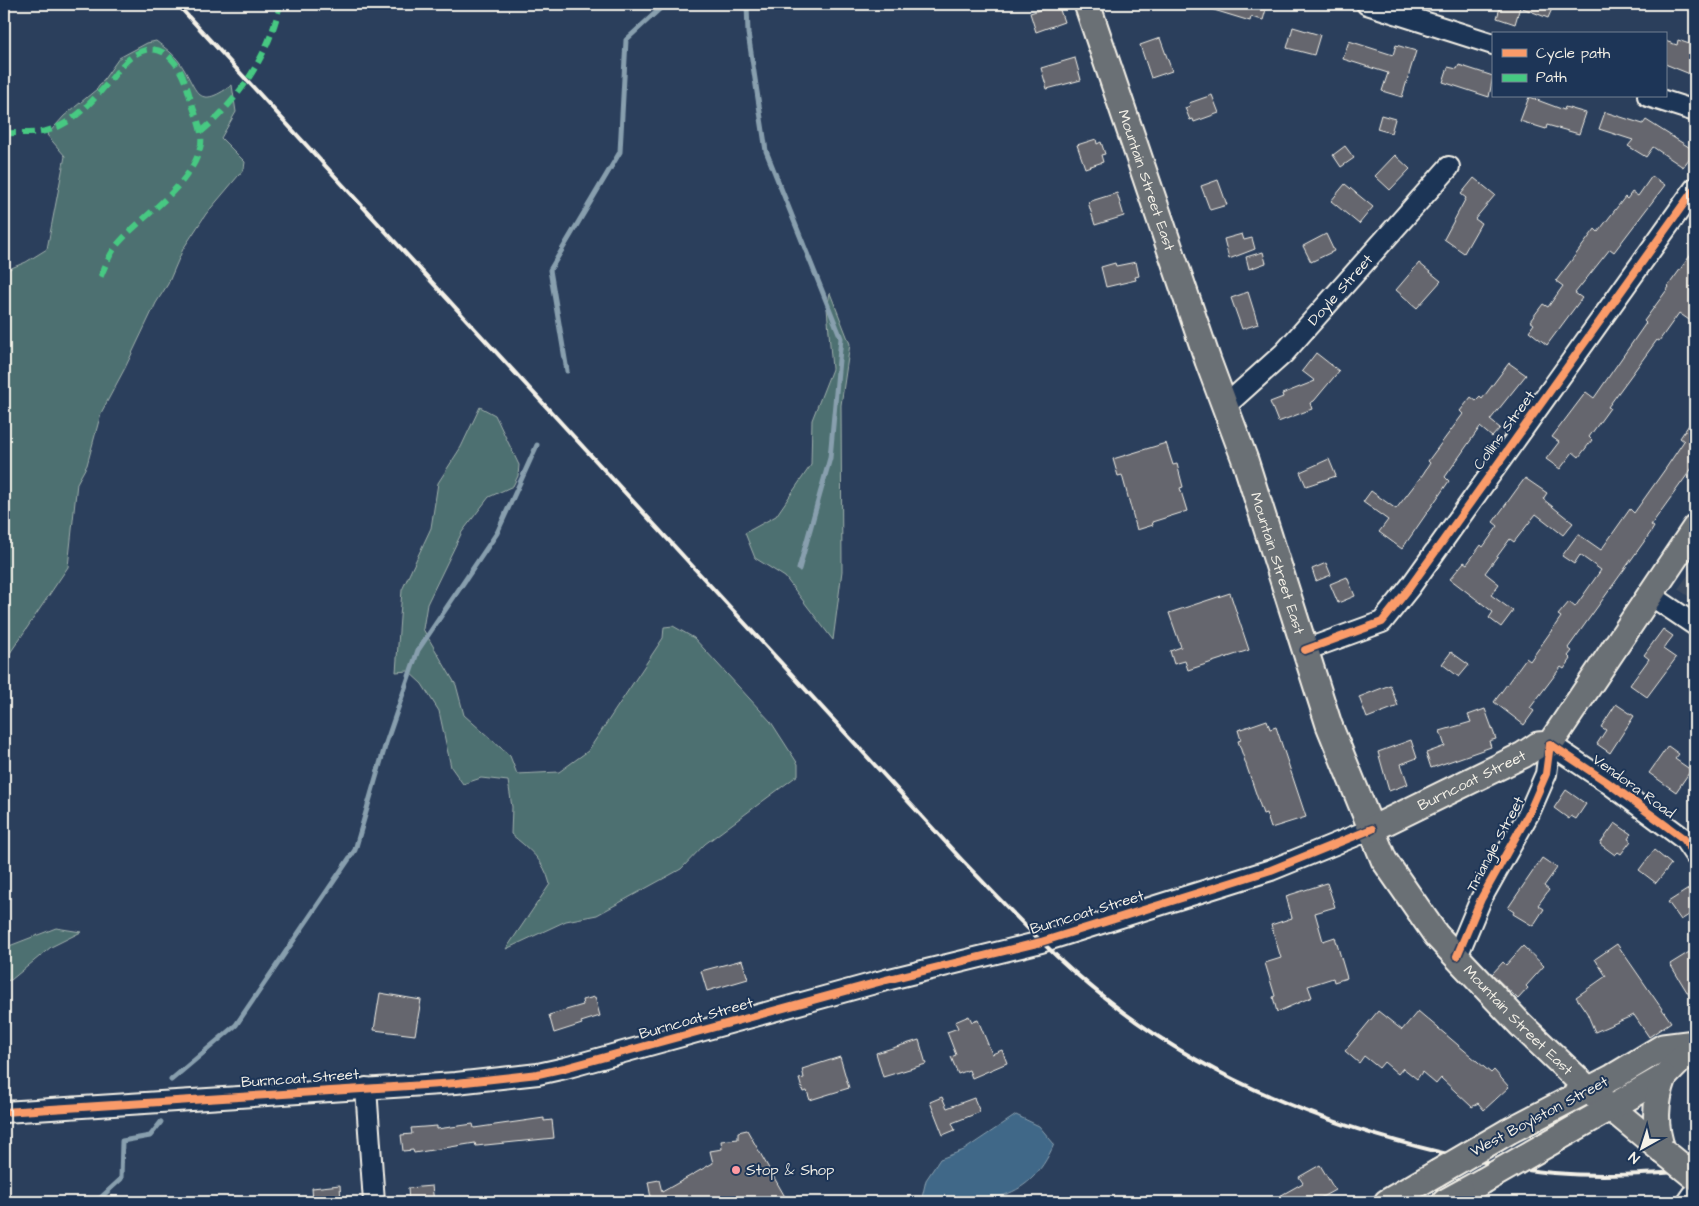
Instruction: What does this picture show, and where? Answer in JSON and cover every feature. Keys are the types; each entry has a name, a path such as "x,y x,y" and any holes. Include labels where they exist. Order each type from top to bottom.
{"main road":[{"name":"Mountain Street East","path":"1087,4 1245,460 1329,725 1384,860 1436,935 1522,1025 1609,1107 1659,1145 1695,1177"},
{"path":"1550,744 1695,528"},
{"name":"Burncoat Street","path":"1372,830 1523,755 1538,745 1550,744"},
{"name":"West Boylston Street","path":"1387,1202 1509,1131 1588,1088 1613,1077 1663,1047 1695,1044"},
{"name":"West Boylston Street","path":"1445,1202 1609,1107 1664,1078 1695,1044"},
{"path":"1659,1145 1656,1109 1664,1078"}],"street":[{"path":"1367,4 1492,44"},
{"path":"1654,98 1695,112"},
{"name":"Doyle Street","path":"1225,406 1284,353 1449,167"},
{"name":"Collins Street","path":"1305,650 1382,622 1410,587 1695,188"},
{"path":"1649,594 1695,625"},
{"name":"Vendora Road","path":"1550,744 1607,782 1684,839 1695,855"},
{"name":"Triangle Street","path":"1457,956 1481,898 1529,813 1546,774 1550,744"},
{"name":"Burncoat Street","path":"4,1112 366,1088 538,1074 590,1062 886,980 1041,942 1271,870 1372,830"},
{"path":"366,1088 374,1202"},
{"path":"1688,1202 1695,1192"}],"shaded area":[{"path":"1695,565 1695,601 1678,589"},
{"path":"1016,1115 1039,1126 1054,1144 1043,1164 1031,1179 1017,1190 983,1200 921,1202 926,1180 940,1159 964,1150"}],"green space":[{"path":"156,41 178,60 195,89 204,97 211,97 232,85 236,112 221,138 245,162 244,169 206,214 183,249 168,284 156,303 101,413 87,465 77,483 68,567 4,662 4,271 26,262 47,249 65,156 47,135 64,116 97,89 119,58 147,43"},
{"path":"830,293 850,344 841,405 842,571 833,640 785,577 755,558 745,533 776,516 811,465 812,420 832,369 827,308"},
{"path":"480,407 495,415 519,465 518,476 513,486 489,497 462,532 427,604 423,629 456,685 464,715 510,756 517,774 559,772 588,751 663,638 664,627 673,626 694,638 771,722 798,764 798,775 705,844 681,869 597,915 566,921 506,949 550,884 544,868 535,856 511,834 512,807 508,781 481,778 463,784 451,767 439,711 422,684 408,671 396,672 402,590 431,528 438,483 461,447"},
{"path":"56,928 81,932 51,947 11,980 4,981 4,948"}],"building":[{"path":"1058,4 1064,22 1036,32 1030,13"},
{"path":"1204,4 1260,4 1267,6 1263,20 1251,17 1250,21 1204,7"},
{"path":"1501,4 1554,4 1548,18 1520,7 1515,24 1497,18"},
{"path":"1293,27 1320,35 1314,55 1287,48"},
{"path":"1160,38 1172,71 1151,78 1140,45"},
{"path":"1678,40 1695,46 1695,76 1666,64 1666,41 1677,45"},
{"path":"1349,41 1393,55 1396,45 1416,51 1402,97 1382,91 1388,73 1343,59"},
{"path":"1075,58 1081,80 1047,89 1041,68"},
{"path":"1459,65 1492,76 1489,97 1443,82 1448,67 1457,69"},
{"path":"1212,95 1219,113 1194,122 1193,119 1190,120 1185,108 1190,106 1189,103"},
{"path":"1529,98 1564,110 1565,107 1586,113 1579,134 1547,125 1546,129 1520,121"},
{"path":"1605,112 1643,124 1646,120 1695,151 1683,167 1653,147 1646,157 1628,146 1633,140 1599,129"},
{"path":"1381,115 1395,119 1391,133 1377,129"},
{"path":"1096,139 1097,144 1101,142 1105,154 1101,155 1103,162 1085,168 1077,145"},
{"path":"1345,146 1354,158 1341,167 1333,155"},
{"path":"1395,155 1410,169 1390,190 1375,176"},
{"path":"1652,176 1665,185 1614,252 1610,249 1575,293 1582,298 1547,345 1529,331 1534,324 1530,321 1543,304 1548,307 1563,286 1556,281 1595,229 1598,232 1625,197 1627,199 1632,192 1638,196"},
{"path":"1474,178 1495,195 1475,219 1481,223 1464,253 1444,239 1466,198 1461,194"},
{"path":"1218,180 1227,205 1210,210 1201,186"},
{"path":"1345,184 1373,207 1359,224 1331,201"},
{"path":"1117,193 1124,216 1095,225 1088,202"},
{"path":"1242,234 1244,240 1252,238 1255,249 1229,259 1224,239"},
{"path":"1326,234 1334,251 1311,262 1303,246"},
{"path":"1695,249 1695,324 1679,313 1608,407 1610,408 1589,437 1592,440 1579,457 1573,452 1560,469 1546,459 1559,442 1552,437 1586,392 1594,398 1646,323 1644,321"},
{"path":"1263,252 1266,263 1249,269 1246,257"},
{"path":"1136,262 1139,276 1135,277 1136,280 1106,287 1101,267 1115,263 1116,266"},
{"path":"1419,263 1441,281 1417,308 1396,290"},
{"path":"1248,292 1258,324 1242,329 1231,298"},
{"path":"1316,353 1339,371 1314,401 1310,403 1312,409 1278,422 1270,402 1283,397 1282,394 1315,381 1302,371"},
{"path":"1509,363 1526,375 1490,420 1500,428 1492,437 1480,427 1445,477 1449,481 1402,549 1379,532 1388,520 1363,502 1371,491 1396,509 1423,474 1430,463 1428,461 1463,414 1460,411 1471,397 1476,401 1480,397 1482,399"},
{"path":"1695,416 1695,458 1692,462 1695,464 1651,525 1654,527 1651,532 1568,648 1572,651 1568,656 1571,659 1564,669 1561,667 1530,708 1534,711 1524,725 1494,702 1526,658 1530,661 1561,617 1558,615 1569,602 1575,607 1601,570 1580,555 1574,564 1562,556 1578,534 1601,550 1630,509 1634,513 1666,468 1684,441 1680,438"},
{"path":"1166,443 1173,465 1177,464 1183,487 1180,488 1187,511 1152,522 1153,525 1137,530 1122,475 1118,476 1113,459"},
{"path":"1329,459 1336,476 1306,486 1300,472"},
{"path":"1525,478 1547,493 1543,499 1573,523 1563,535 1536,514 1514,542 1510,539 1485,573 1499,584 1491,595 1513,611 1501,627 1489,618 1493,612 1450,579 1464,562 1467,564 1481,545 1483,547 1498,526 1493,522"},
{"path":"1326,563 1331,575 1316,581 1312,569"},
{"path":"1347,577 1355,596 1338,603 1330,584"},
{"path":"1230,593 1249,650 1188,670 1185,661 1174,664 1170,651 1181,647 1169,613"},
{"path":"1663,629 1673,636 1663,649 1676,658 1647,697 1630,685 1649,659 1644,655"},
{"path":"1451,652 1469,665 1459,677 1442,664"},
{"path":"1390,685 1398,706 1367,718 1359,697"},
{"path":"1616,704 1634,716 1610,753 1597,744 1606,730 1601,727"},
{"path":"1485,709 1496,739 1489,741 1491,747 1431,768 1426,753 1445,746 1440,731 1471,722 1468,715"},
{"path":"1267,720 1270,729 1276,727 1306,817 1271,828 1266,813 1263,814 1238,741 1241,740 1238,730"},
{"path":"1411,740 1417,758 1401,764 1408,784 1389,791 1378,752"},
{"path":"1668,746 1679,754 1675,759 1691,770 1676,792 1649,773"},
{"path":"1566,790 1586,804 1576,819 1571,816 1569,819 1554,808"},
{"path":"1615,823 1631,834 1628,839 1631,841 1621,854 1618,852 1615,855 1600,844"},
{"path":"1654,850 1671,864 1656,883 1639,870"},
{"path":"1542,858 1557,868 1544,886 1549,890 1538,905 1544,909 1533,926 1513,914 1514,912 1508,908"},
{"path":"1327,883 1335,907 1315,913 1323,941 1335,937 1347,978 1334,982 1333,978 1308,986 1312,997 1277,1012 1273,997 1275,996 1265,963 1281,958 1271,925 1292,918 1286,896"},
{"path":"1690,888 1695,897 1695,911 1681,920 1668,902"},
{"path":"1617,944 1671,1022 1649,1037 1634,1015 1595,1032 1587,1013 1576,997 1606,976 1595,959"},
{"path":"1523,946 1544,966 1526,986 1528,988 1518,999 1492,974 1503,962 1506,965"},
{"path":"1691,951 1695,958 1695,1005 1670,964"},
{"path":"742,960 748,979 707,991 701,971"},
{"path":"380,993 421,1000 415,1035 374,1030"},
{"path":"595,997 600,1016 554,1033 549,1015 583,1005 582,1000"},
{"path":"1378,1011 1402,1030 1418,1011 1491,1073 1494,1070 1509,1087 1484,1110 1478,1103 1472,1107 1441,1078 1436,1084 1422,1072 1417,1079 1403,1068 1398,1074 1384,1062 1379,1068 1364,1056 1359,1063 1345,1051"},
{"path":"969,1016 972,1022 978,1020 992,1054 1002,1050 1007,1063 972,1078 969,1070 958,1074 951,1057 956,1055 947,1032 958,1028 955,1022"},
{"path":"919,1040 926,1064 883,1077 876,1053"},
{"path":"840,1057 849,1088 810,1100 807,1091 803,1092 799,1079 804,1078 802,1069"},
{"path":"942,1097 947,1108 974,1098 980,1112 952,1123 955,1130 943,1135 930,1102"},
{"path":"544,1118 544,1121 552,1120 554,1138 476,1146 475,1143 414,1153 413,1150 403,1151 401,1135 412,1134 411,1128 437,1126 437,1129 473,1124 474,1128"},
{"name":"Stop & Shop","path":"747,1130 788,1202 644,1202 651,1198 648,1182 659,1180 662,1192 713,1163 710,1151 722,1149 721,1141 738,1139 738,1132"},
{"path":"1320,1165 1335,1190 1313,1202 1269,1202 1303,1183 1299,1177"},
{"path":"340,1185 341,1202 313,1202 312,1188"},
{"path":"432,1186 434,1202 409,1202 408,1188"}],"waterway":[{"path":"567,371 550,270 620,152 626,40 665,4"},
{"path":"747,4 748,33 766,151 841,338 830,458 799,569"},
{"path":"171,1080 236,1025 355,850 386,743 418,650 497,533 537,445"},
{"path":"96,1202 121,1179 122,1141 150,1136 161,1122"}],"railway":[{"path":"177,4 961,859 1048,948 1105,998 1143,1026 1223,1074 1265,1094 1352,1128 1443,1153 1526,1170 1607,1175 1695,1171"}],"marked path":[{"path":"201,132 228,105 261,58 269,40 280,4"},
{"path":"4,134 41,132 70,120 93,100 127,60 142,51 157,50 166,54 175,63 185,83 200,129 201,144 196,159 178,186 117,245 109,257 100,278"}],"cycle path":[{"path":"1305,650 1382,622 1410,587 1695,188"},
{"path":"1457,956 1481,899 1529,813 1546,774 1550,744 1607,782 1684,839 1695,855"},
{"path":"4,1112 456,1083 538,1074 886,980 1041,942 1271,870 1372,829"}],"place":[{"name":"Stop & Shop","path":"736,1170"}]}
